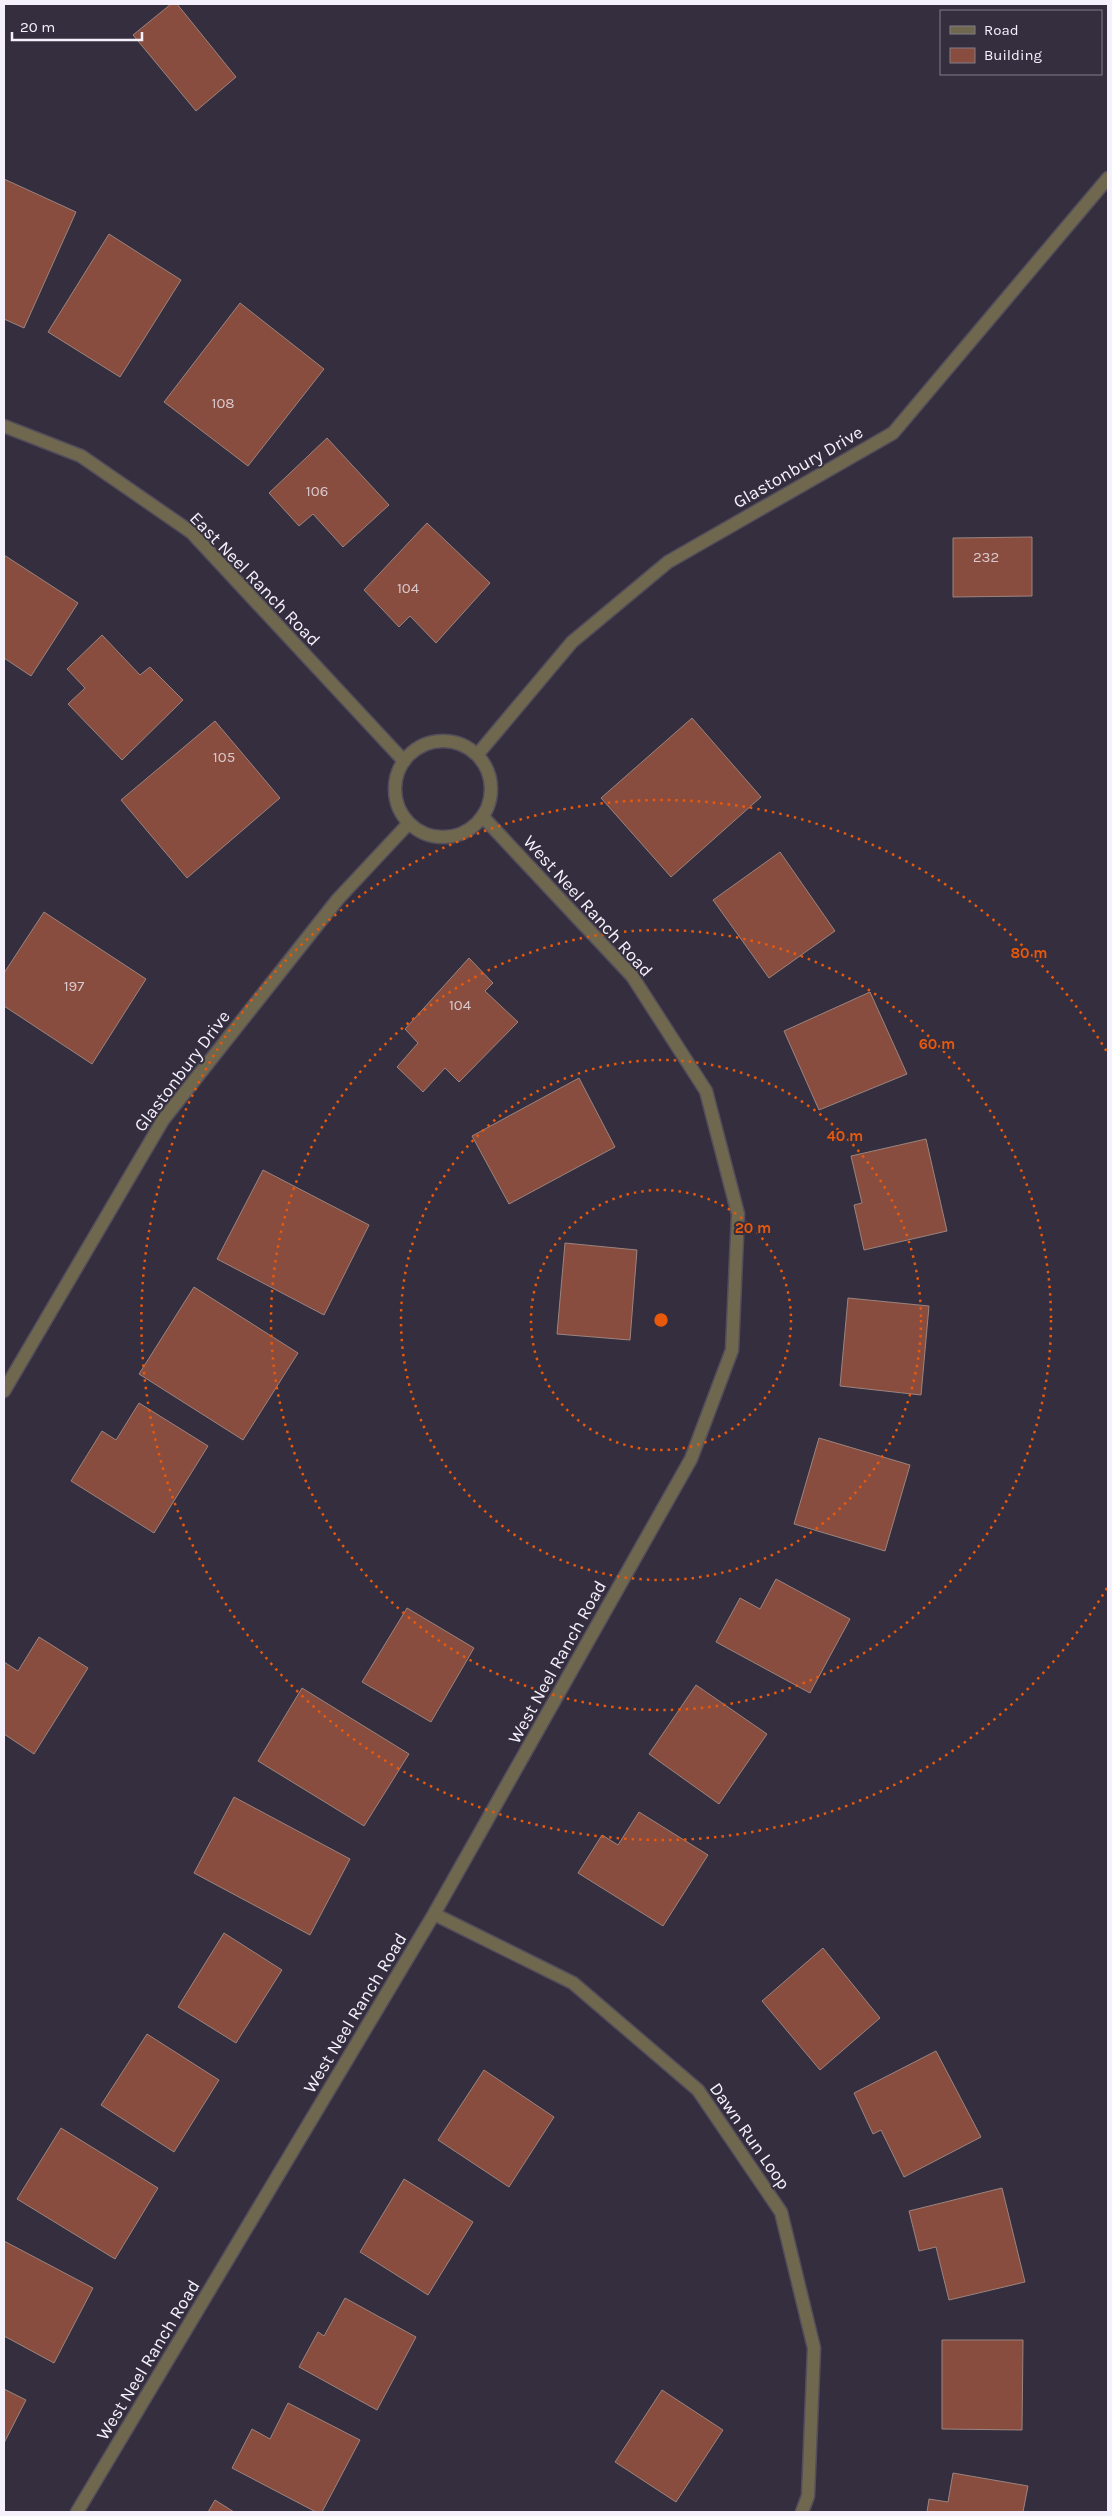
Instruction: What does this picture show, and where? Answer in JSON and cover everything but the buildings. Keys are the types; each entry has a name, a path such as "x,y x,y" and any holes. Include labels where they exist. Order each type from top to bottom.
{"street":[{"name":"Glastonbury Drive","path":"477,755 572,642 668,562 893,433 1108,178"},
{"name":"East Neel Ranch Road","path":"4,426 81,456 191,532 404,762"},
{"path":"447,741 464,746 477,755 487,769 491,785 490,802 483,817 471,829 456,836 439,837 423,833 409,823 400,810 396,793 397,777 404,762 416,750 431,743 447,741"},
{"name":"West Neel Ranch Road","path":"77,2512 434,1914 691,1459 732,1350 738,1214 706,1092 632,976 483,817"},
{"name":"Glastonbury Drive","path":"4,1390 163,1120 338,899 409,823"},
{"name":"Dawn Run Loop","path":"434,1914 573,1983 683,2077 698,2090 781,2212 814,2348 808,2496 802,2512"}]}
